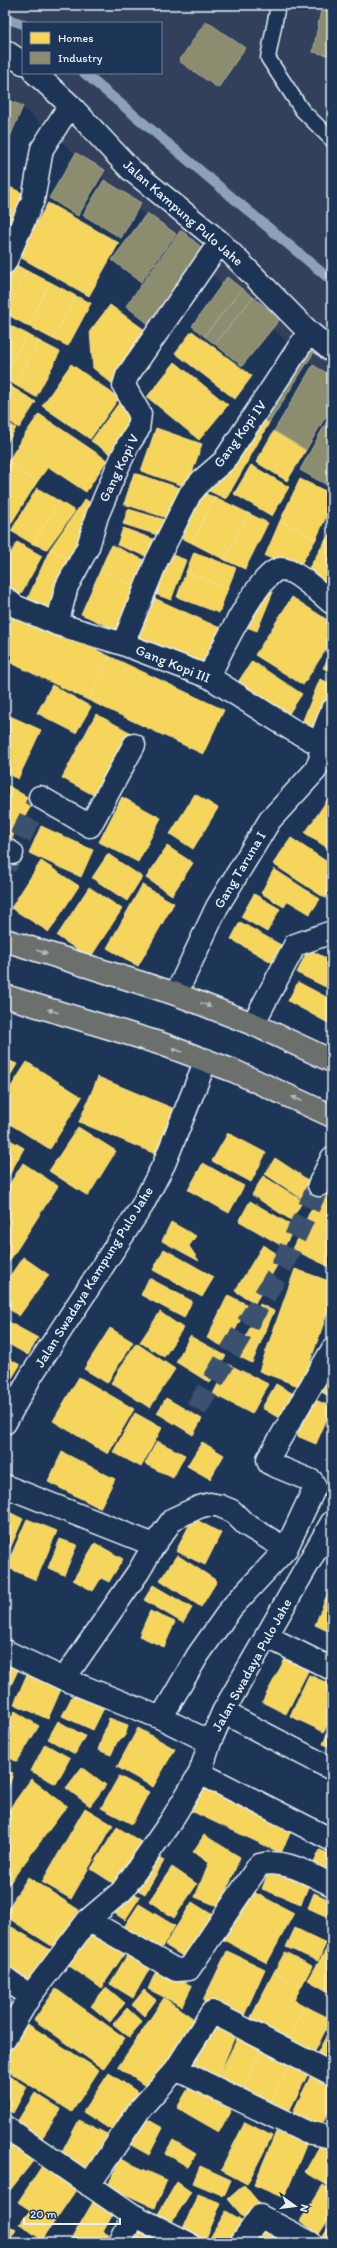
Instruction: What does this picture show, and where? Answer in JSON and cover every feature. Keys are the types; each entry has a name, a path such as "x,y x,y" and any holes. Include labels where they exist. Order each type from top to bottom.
{"main road":[{"path":"5,940 176,994 253,1024 332,1061"},
{"path":"5,996 162,1044 206,1060 234,1071 332,1116"}],"street":[{"path":"5,51 22,62"},
{"name":"Jalan Kampung Pulo Jahe","path":"36,74 70,105 130,169 220,242 310,332 332,351"},
{"path":"5,263 32,200 42,149 70,105"},
{"name":"Gang Kopi V","path":"57,624 67,586 88,547 97,516 115,473 128,445 138,430 140,414 124,386 127,376 220,242"},
{"name":"Gang Kopi IV","path":"123,644 157,560 190,494 224,461 310,332"},
{"path":"209,677 236,621 266,578 274,570 282,569 290,572 332,603"},
{"name":"Gang Kopi III","path":"8,608 123,644 209,677 292,729 320,751"},
{"name":"Gang Taruna I","path":"176,994 217,907 270,820 315,771 332,710"},
{"path":"40,798 90,826 134,745"},
{"path":"253,1024 295,945 332,932"},
{"name":"Jalan Swadaya Kampung Pulo Jahe","path":"5,1423 31,1376 142,1206 164,1164 206,1060"},
{"path":"320,1185 332,1158"},
{"path":"162,1718 198,1655 232,1607 286,1549 315,1487 312,1482 269,1463 268,1459 332,1350"},
{"path":"5,1486 154,1545"},
{"path":"64,1678 139,1571 154,1545 173,1519 210,1504 220,1506 232,1511 245,1524 286,1549"},
{"name":"Jalan Swadaya Pulo Jahe","path":"5,2038 30,1996 88,1920 122,1891 171,1821 200,1773 210,1742 224,1712 266,1636 326,1547 332,1522"},
{"path":"266,1636 332,1669"},
{"path":"5,1651 64,1678 162,1718 210,1742"},
{"path":"224,1712 332,1769"},
{"path":"200,1773 332,1840"},
{"path":"88,1920 176,1970 189,1969 259,1865 269,1862 290,1865 332,1885"},
{"path":"5,1978 30,1996"},
{"path":"89,2186 140,2109 176,2069 212,2012 332,2074"},
{"path":"176,2069 306,2132 332,2137"},
{"path":"5,2127 133,2215 188,2243"},
{"path":"120,2243 133,2215"},
{"path":"241,2243 260,2216 311,2243"}],"lane":[{"path":"278,5 268,58 302,110 332,140"}],"shaded area":[{"path":"5,5 332,5 332,381 5,92"}],"building: Homes":[{"path":"5,185 29,196 5,239"},
{"path":"48,203 119,243 89,296 18,256"},
{"path":"11,262 27,271 6,314 5,274"},
{"path":"27,271 50,282 28,326 6,314"},
{"path":"50,282 76,296 53,339 28,326"},
{"path":"76,296 91,303 68,346 53,339"},
{"path":"110,305 149,333 115,386 93,368 90,331"},
{"path":"5,322 13,327 5,342"},
{"path":"13,327 27,334 5,375 5,342"},
{"path":"192,331 252,376 235,399 175,353"},
{"path":"27,334 39,341 15,385 5,379 5,375"},
{"path":"39,341 60,352 36,397 15,385"},
{"path":"175,362 228,405 199,440 147,397"},
{"path":"71,364 119,398 90,439 42,406"},
{"path":"5,382 15,389 5,405"},
{"path":"15,389 36,402 19,428 5,418 5,405"},
{"path":"119,403 133,415 112,455 91,441"},
{"path":"39,414 107,460 86,492 17,446"},
{"path":"258,415 269,423 241,473 229,463"},
{"path":"5,421 16,428 5,446"},
{"path":"156,428 202,444 187,487 141,471"},
{"path":"274,431 306,450 287,481 256,462"},
{"path":"17,447 48,467 37,482 7,463"},
{"path":"7,463 37,482 5,533 5,466"},
{"path":"229,463 241,473 226,499 203,488"},
{"path":"251,465 289,487 272,516 234,494"},
{"path":"134,473 183,489 173,520 124,504"},
{"path":"300,479 332,494 332,504 316,539 280,521"},
{"path":"37,488 59,501 33,544 11,531"},
{"path":"199,492 215,497 192,543 176,535"},
{"path":"215,497 248,513 225,560 192,543"},
{"path":"85,499 96,507 75,563 50,549"},
{"path":"59,501 75,511 47,549 33,544"},
{"path":"128,509 172,522 167,538 123,524"},
{"path":"248,513 268,523 245,569 225,560"},
{"path":"280,521 316,539 298,569 265,556"},
{"path":"123,528 161,542 154,559 117,545"},
{"path":"332,530 332,539 328,536"},
{"path":"328,536 332,539 332,576 312,563"},
{"path":"17,542 42,556 18,599 5,590 5,563"},
{"path":"111,545 153,564 142,590 100,571"},
{"path":"50,549 75,563 50,614 27,600"},
{"path":"194,552 236,568 228,588 186,572"},
{"path":"167,553 186,560 171,600 152,593"},
{"path":"312,563 332,576 332,597 303,577"},
{"path":"100,571 142,590 123,633 81,614"},
{"path":"186,572 228,588 219,613 177,597"},
{"path":"266,588 273,592 257,631 241,625"},
{"path":"152,597 220,628 204,671 133,644"},
{"path":"292,597 332,623 332,640 303,685 255,655"},
{"path":"15,611 109,656 88,700 5,660 5,632"},
{"path":"332,652 332,673 323,668"},
{"path":"109,656 224,710 203,754 88,700"},
{"path":"252,661 302,694 284,721 234,688"},
{"path":"320,679 332,684 332,692 316,731 301,725"},
{"path":"52,685 91,707 76,733 37,713"},
{"path":"96,714 135,735 101,799 62,778"},
{"path":"10,716 41,730 18,779 5,773 5,725"},
{"path":"5,784 34,801 9,843 5,841"},
{"path":"332,793 332,851 305,833"},
{"path":"195,794 218,808 193,849 170,834"},
{"path":"122,797 161,818 138,862 99,842"},
{"path":"41,826 93,850 81,877 29,853"},
{"path":"291,838 332,865 332,888 325,898 273,864"},
{"path":"167,846 193,863 172,895 146,878"},
{"path":"108,854 142,877 127,901 92,878"},
{"path":"41,861 79,886 49,932 11,908"},
{"path":"274,869 320,899 310,914 288,901 284,907 261,893"},
{"path":"142,885 174,903 138,966 107,948"},
{"path":"89,887 122,909 90,958 57,936"},
{"path":"254,894 280,909 267,932 241,917"},
{"path":"240,922 290,950 280,967 231,939"},
{"path":"308,949 332,961 332,990 297,973"},
{"path":"298,982 332,1000 332,1016 328,1023 288,1001"},
{"path":"5,1059 17,1064 5,1085"},
{"path":"27,1062 82,1097 50,1149 5,1121 5,1096"},
{"path":"98,1077 177,1110 158,1155 79,1122"},
{"path":"78,1127 116,1151 88,1196 49,1171"},
{"path":"228,1133 266,1153 251,1182 212,1161"},
{"path":"5,1137 24,1148 6,1181 5,1180"},
{"path":"275,1158 314,1184 304,1200 265,1174"},
{"path":"23,1163 58,1186 5,1268 5,1191"},
{"path":"203,1163 244,1186 229,1213 188,1190"},
{"path":"263,1176 303,1201 291,1220 252,1195"},
{"path":"332,1178 332,1194 325,1191"},
{"path":"320,1191 332,1197 332,1268 292,1249"},
{"path":"250,1201 295,1227 284,1247 239,1221"},
{"path":"171,1222 196,1236 189,1246 199,1261 162,1241"},
{"path":"263,1245 282,1257 255,1303 235,1291"},
{"path":"164,1249 214,1277 202,1297 153,1270"},
{"path":"23,1257 49,1275 19,1316 5,1306 5,1283"},
{"path":"295,1269 332,1282 332,1300 301,1387 259,1371"},
{"path":"149,1278 192,1301 184,1318 141,1295"},
{"path":"228,1295 248,1305 226,1348 207,1338"},
{"path":"260,1304 274,1311 252,1363 238,1356"},
{"path":"160,1312 183,1328 164,1357 140,1342"},
{"path":"5,1320 38,1338 28,1355 5,1342"},
{"path":"110,1328 133,1342 107,1383 84,1369"},
{"path":"190,1336 226,1356 210,1383 176,1362"},
{"path":"136,1343 175,1369 150,1408 111,1383"},
{"path":"5,1356 20,1365 10,1381 5,1378"},
{"path":"228,1364 268,1384 252,1414 213,1394"},
{"path":"332,1366 332,1398 318,1390"},
{"path":"79,1377 134,1409 108,1454 53,1421"},
{"path":"5,1378 10,1381 5,1390"},
{"path":"276,1384 299,1397 284,1421 262,1408"},
{"path":"166,1398 202,1419 193,1435 157,1413"},
{"path":"313,1399 332,1407 316,1444 297,1436"},
{"path":"135,1413 162,1428 141,1467 113,1452"},
{"path":"157,1441 185,1455 173,1478 145,1464"},
{"path":"202,1442 224,1455 210,1479 187,1466"},
{"path":"62,1452 115,1479 100,1508 48,1482"},
{"path":"5,1510 23,1519 5,1560"},
{"path":"193,1518 221,1533 205,1565 176,1551"},
{"path":"27,1519 57,1531 36,1580 6,1567"},
{"path":"60,1539 77,1545 64,1575 48,1568"},
{"path":"95,1543 123,1559 109,1582 101,1578 93,1591 73,1580"},
{"path":"177,1555 217,1581 201,1607 160,1580"},
{"path":"332,1582 332,1633 315,1625"},
{"path":"153,1585 192,1608 183,1623 144,1600"},
{"path":"150,1611 175,1622 164,1647 139,1636"},
{"path":"285,1659 308,1671 286,1714 262,1702"},
{"path":"5,1662 19,1668 5,1698"},
{"path":"28,1672 62,1687 48,1719 14,1704"},
{"path":"309,1675 332,1685 332,1713 324,1732 290,1716"},
{"path":"77,1687 107,1702 93,1730 62,1716"},
{"path":"15,1711 39,1726 17,1762 5,1755 5,1727"},
{"path":"109,1718 128,1725 125,1737 117,1742 111,1755 98,1750"},
{"path":"58,1721 85,1736 75,1754 48,1739"},
{"path":"332,1722 332,1748 323,1744"},
{"path":"138,1728 175,1749 153,1787 117,1767"},
{"path":"45,1744 70,1758 56,1784 31,1771"},
{"path":"82,1767 106,1785 90,1806 66,1788"},
{"path":"5,1770 13,1773 5,1800"},
{"path":"119,1776 149,1792 132,1824 101,1808"},
{"path":"31,1779 67,1806 5,1889 5,1815"},
{"path":"201,1785 293,1827 281,1853 189,1810"},
{"path":"85,1808 113,1825 71,1899 42,1882"},
{"path":"117,1827 146,1845 119,1887 91,1869"},
{"path":"204,1835 240,1857 220,1907 195,1897 209,1862 193,1852"},
{"path":"320,1850 332,1855 332,1880 310,1871"},
{"path":"152,1854 164,1861 145,1894 132,1887"},
{"path":"271,1865 311,1880 301,1904 262,1889"},
{"path":"172,1867 197,1884 174,1918 149,1901"},
{"path":"28,1877 79,1910 55,1948 5,1916 5,1913"},
{"path":"248,1889 294,1913 267,1963 222,1939"},
{"path":"129,1890 140,1897 125,1920 114,1913"},
{"path":"314,1893 332,1901 332,1919 308,1908"},
{"path":"192,1902 219,1919 192,1962 165,1945"},
{"path":"139,1904 175,1926 159,1952 122,1930"},
{"path":"5,1923 52,1951 31,1986 5,1971"},
{"path":"295,1928 326,1943 318,1961 286,1947"},
{"path":"92,1930 125,1953 101,1988 68,1965"},
{"path":"332,1940 332,1994 308,1980"},
{"path":"227,1951 265,1969 242,2020 203,2001"},
{"path":"129,1952 151,1966 133,1998 110,1984"},
{"path":"285,1952 312,1966 301,1987 274,1972"},
{"path":"157,1969 192,1986 182,2006 148,1989"},
{"path":"274,1972 301,1987 294,2000 305,2006 284,2047 246,2027"},
{"path":"106,1987 125,2003 110,2022 91,2006"},
{"path":"56,1989 125,2038 103,2069 34,2020"},
{"path":"144,1990 156,2000 144,2016 132,2005"},
{"path":"164,1998 197,2021 151,2090 118,2067"},
{"path":"5,2006 14,2012 5,2025"},
{"path":"305,2006 331,2019 310,2061 284,2047"},
{"path":"127,2008 142,2022 129,2037 113,2024"},
{"path":"209,2019 237,2031 218,2077 191,2064"},
{"path":"26,2023 99,2070 72,2112 5,2069 5,2056"},
{"path":"332,2025 332,2061 317,2054"},
{"path":"240,2033 264,2045 239,2096 215,2084"},
{"path":"264,2045 292,2059 266,2110 239,2096"},
{"path":"292,2059 311,2068 285,2119 266,2110"},
{"path":"313,2071 332,2080 332,2104 319,2131 291,2116"},
{"path":"109,2073 141,2094 116,2133 83,2112"},
{"path":"10,2077 27,2087 13,2113 5,2108 5,2086"},
{"path":"189,2087 231,2110 219,2132 177,2108"},
{"path":"35,2093 61,2109 42,2138 17,2122"},
{"path":"145,2118 163,2128 149,2155 131,2145"},
{"path":"79,2120 111,2136 92,2173 60,2156"},
{"path":"245,2122 272,2136 247,2184 221,2170"},
{"path":"276,2132 306,2145 284,2198 254,2185"},
{"path":"324,2138 332,2143 332,2188 305,2172"},
{"path":"10,2140 34,2160 7,2194 5,2193 5,2146"},
{"path":"173,2140 196,2154 188,2167 165,2153"},
{"path":"120,2159 167,2180 155,2208 108,2186"},
{"path":"46,2160 60,2170 56,2176 76,2190 42,2240 20,2224 30,2210 18,2202"},
{"path":"200,2166 231,2180 224,2196 193,2183"},
{"path":"177,2182 191,2192 172,2222 158,2214"},
{"path":"244,2185 260,2204 244,2218 228,2199"},
{"path":"323,2185 332,2191 332,2214 319,2234 300,2221"},
{"path":"198,2194 221,2203 204,2243 181,2233"},
{"path":"93,2202 113,2214 103,2232 109,2235 104,2243 69,2243"},
{"path":"226,2211 245,2222 233,2243 219,2243 210,2238"},
{"path":"332,2222 332,2243 330,2243 322,2238"},
{"path":"5,2224 16,2230 8,2243 5,2243"},
{"path":"138,2226 161,2236 158,2243 130,2243"},
{"path":"261,2228 279,2239 277,2243 253,2243"},
{"path":"22,2239 29,2243 19,2243"}],"building: Industry":[{"path":"322,5 332,5 332,56 313,52"},
{"path":"206,21 245,48 218,88 179,61"},
{"path":"5,99 23,106 7,144 5,143"},
{"path":"76,153 105,170 78,216 49,198"},
{"path":"104,180 141,203 121,238 83,215"},
{"path":"147,213 176,234 141,282 112,260"},
{"path":"181,230 208,253 155,329 126,306"},
{"path":"227,277 242,289 204,336 192,326"},
{"path":"242,289 253,297 215,344 204,336"},
{"path":"253,297 280,319 242,366 215,344"},
{"path":"306,342 316,349 269,423 258,415"},
{"path":"313,365 332,376 332,406 306,450 274,431"},
{"path":"332,412 332,488 300,470"}],"waterway":[{"path":"5,18 22,24"},
{"path":"85,74 332,281"}],"tunnel":[{"path":"5,867 40,797"},
{"path":"196,1409 280,1270 319,1185"}]}
